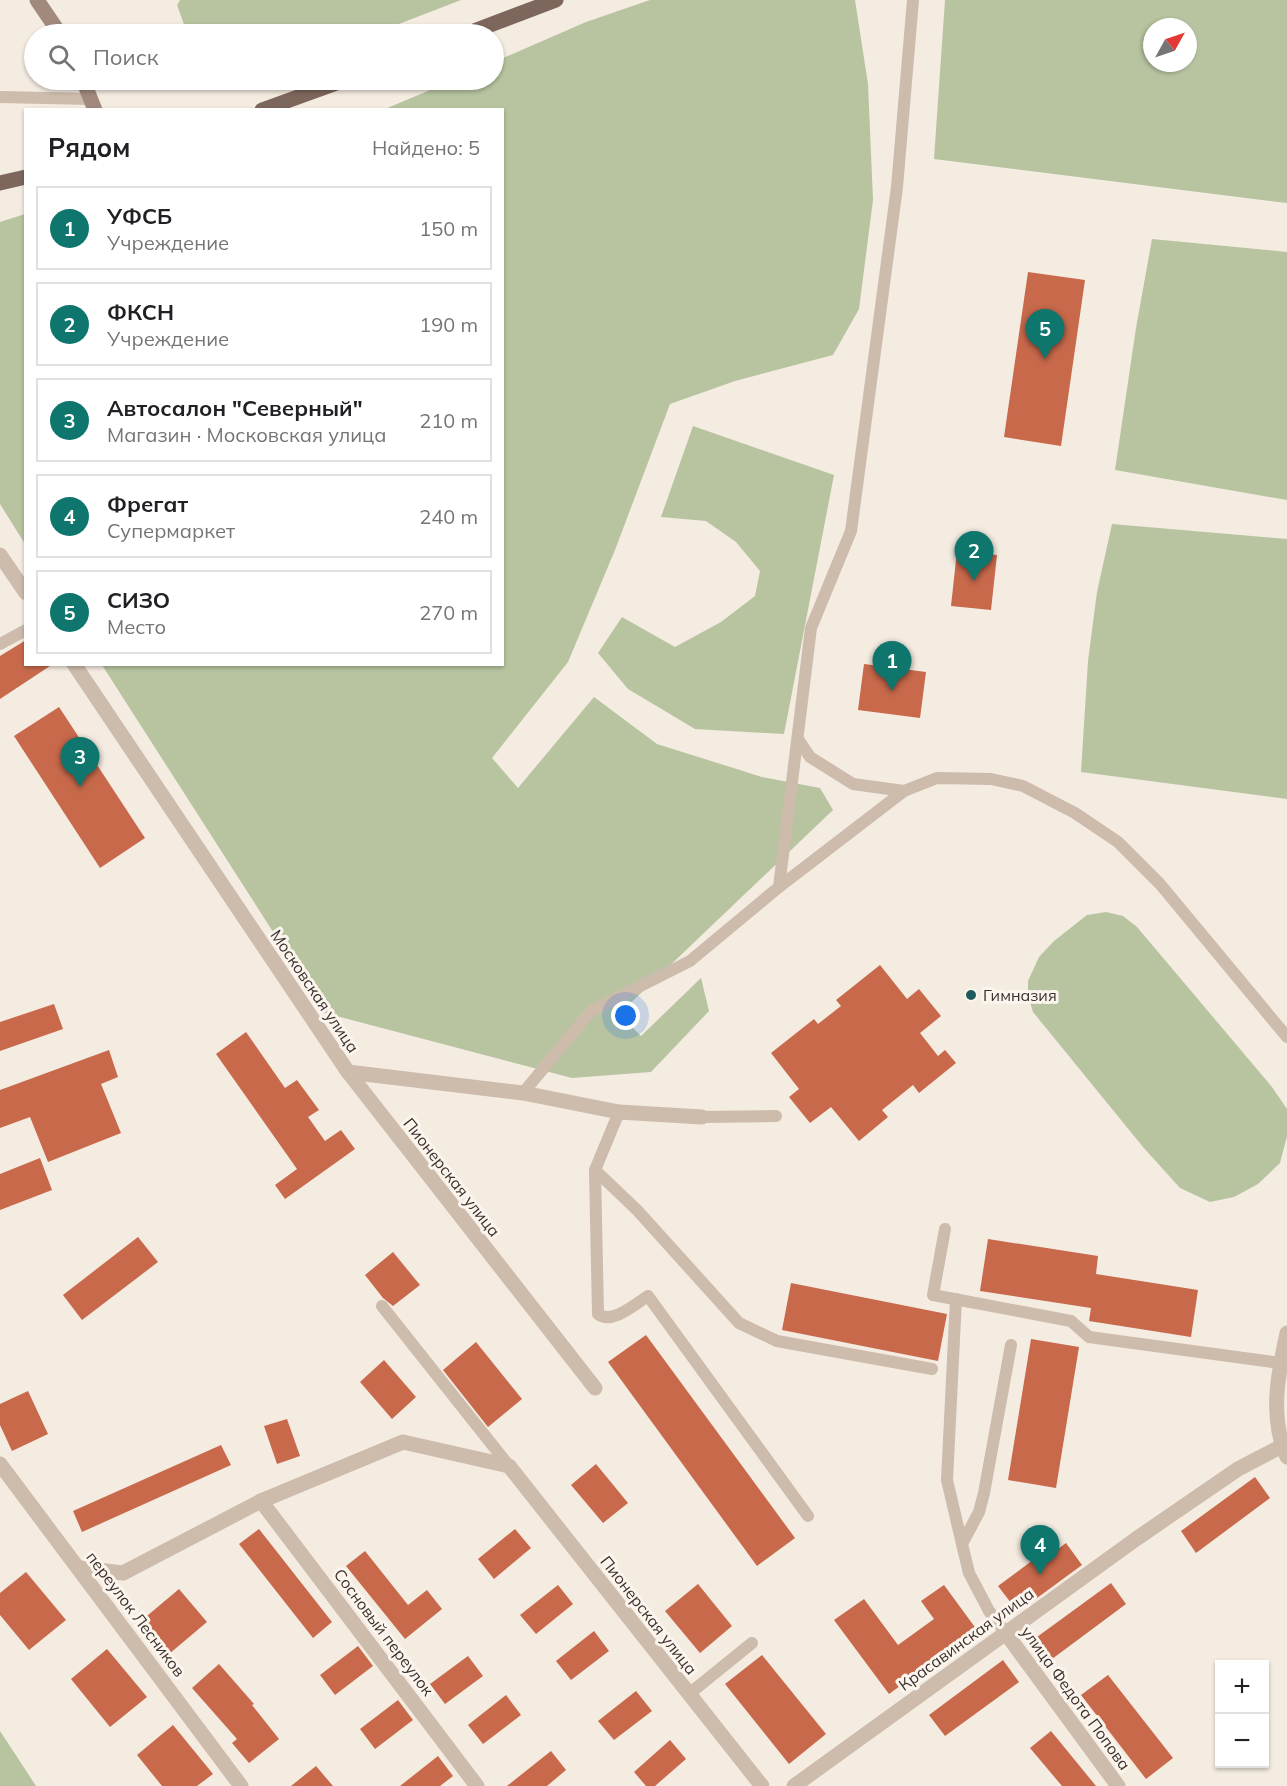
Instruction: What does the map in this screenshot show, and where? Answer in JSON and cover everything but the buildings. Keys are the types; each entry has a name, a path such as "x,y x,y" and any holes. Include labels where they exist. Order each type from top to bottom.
{"main road":[{"path":"492,24 556,0"},
{"path":"268,108 317,90"},
{"path":"0,183 24,177"}],"street":[{"path":"37,0 53,24"},
{"path":"87,90 93,104"},
{"path":"0,555 24,590"},
{"name":"Московская улица","path":"75,666 348,1072 523,1093 619,1112 702,1117"},
{"name":"Пионерская улица","path":"348,1072 595,1388"},
{"path":"1284,1451 1275,1409 1287,1333"},
{"path":"80,1568 123,1573 261,1501 403,1442 509,1466"},
{"name":"Красавинская улица","path":"794,1786 1005,1632 1238,1469 1284,1451"},
{"name":"переулок Лесников","path":"0,1464 242,1786"},
{"name":"Пионерская улица","path":"509,1466 762,1786"},
{"name":"Сосновый переулок","path":"261,1501 477,1786"},
{"name":"улица Федота Попова","path":"1005,1632 1118,1786"}],"lane":[{"path":"779,887 811,628 851,531 897,187 913,0"},
{"path":"0,97 93,104"},
{"path":"0,644 24,631"},
{"path":"798,739 810,757 853,784 904,791"},
{"path":"523,1093 591,1011 690,961 779,887 904,791 937,778 991,779 1023,786 1075,813 1118,842 1160,884 1287,1037"},
{"path":"619,1112 595,1170 598,1314 603,1318 610,1318 648,1296 808,1516"},
{"path":"702,1117 776,1116"},
{"path":"595,1170 637,1210 739,1323 777,1341 932,1369"},
{"path":"945,1229 933,1295 1071,1321 1089,1336 1284,1359"},
{"path":"956,1299 947,1480 969,1573 989,1611 1005,1632"},
{"path":"382,1306 509,1466"},
{"path":"962,1544 979,1512 984,1493 1011,1345"},
{"path":"689,1694 752,1643"}],"green space":[{"path":"180,0 461,0 399,24 184,24 177,5"},
{"path":"650,0 855,0 868,84 873,200 859,309 833,355 735,381 670,404 615,550 568,662 492,758 518,788 594,697 657,744 762,777 820,788 833,810 619,1014 641,1036 701,978 709,1011 651,1072 572,1078 325,1013 103,666 504,666 504,108 387,108 430,90 504,90 504,58 586,22"},
{"path":"945,0 1287,0 1287,203 934,159"},
{"path":"24,215 24,542 0,504 0,222"},
{"path":"1152,239 1287,252 1287,500 1115,470"},
{"path":"693,426 834,475 784,734 695,729 628,689 598,653 622,617 675,647 721,622 755,596 760,571 736,542 706,521 661,517"},
{"path":"1112,524 1287,539 1287,799 1081,772 1088,661 1097,592"},
{"path":"1106,912 1123,916 1137,927 1272,1087 1287,1109 1287,1136 1280,1163 1258,1184 1234,1197 1210,1202 1180,1188 1143,1147 1033,1012 1028,995 1028,981 1039,957 1054,941 1087,915"},
{"path":"0,1731 2,1734 36,1786 0,1786"}],"place":[{"name":"СИЗО","path":"1045,359"},
{"name":"ФКСН","path":"974,581"},
{"name":"УФСБ","path":"892,691"},
{"name":"Автосалон \"Северный\"","path":"80,787"},
{"name":"Гимназия","path":"971,995"},
{"name":"Фрегат","path":"1040,1575"}]}
